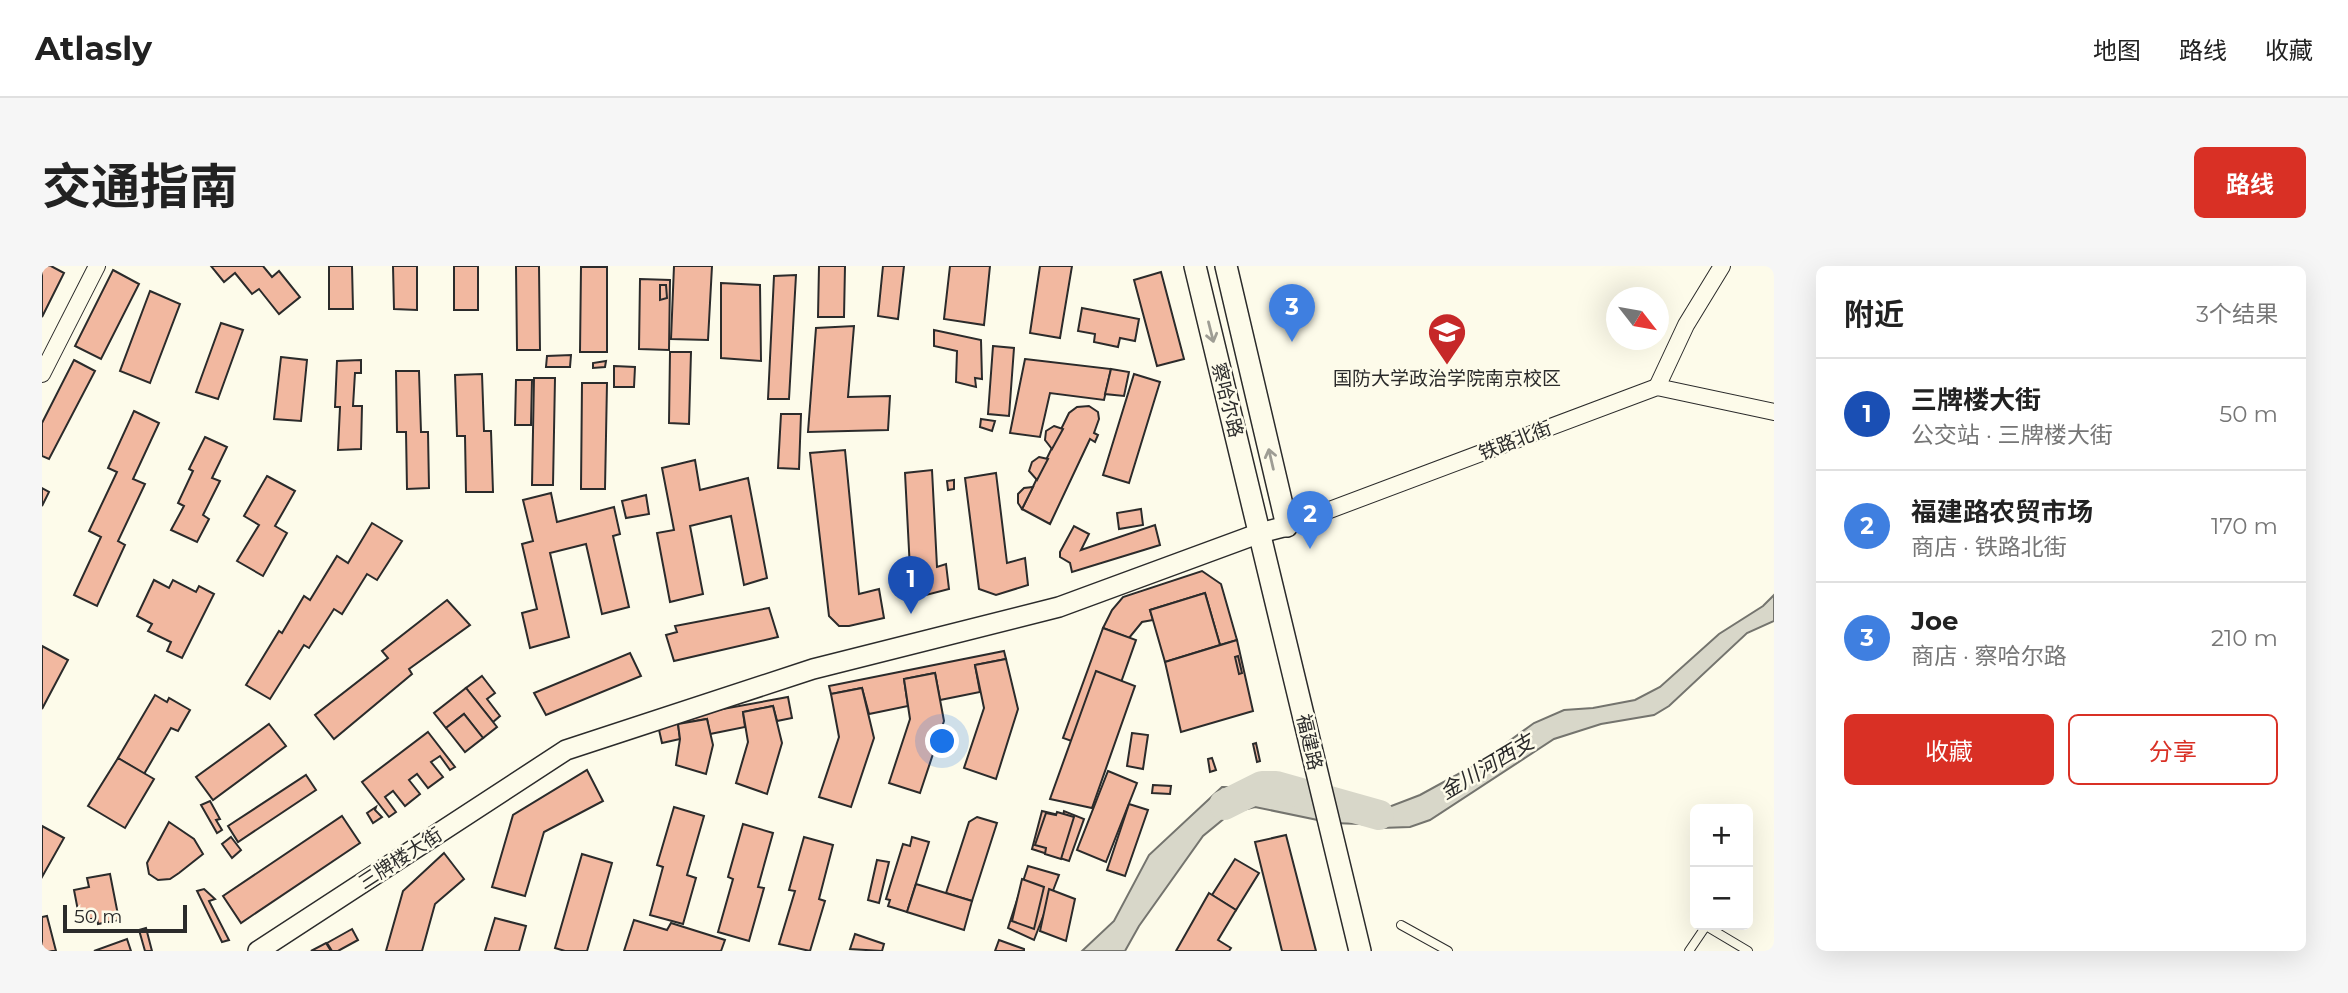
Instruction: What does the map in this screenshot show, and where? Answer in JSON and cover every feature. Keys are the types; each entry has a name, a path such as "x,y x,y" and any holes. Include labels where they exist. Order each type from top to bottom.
{"main road":[{"name":"察哈尔路","path":"1195,266 1260,533"},
{"name":"察哈尔路","path":"1226,266 1287,526"},
{"name":"福建路","path":"1260,533 1360,951"}],"street":[{"path":"42,374 96,266"},
{"path":"1722,266 1686,325 1657,387 1774,412"},
{"name":"铁路北街","path":"1260,533 1287,526 1657,387"},
{"name":"三牌楼大街","path":"258,951 566,750 813,669 1059,607 1260,533"}],"lane":[{"path":"1401,925 1448,951"},
{"path":"1689,951 1706,926 1748,951"}],"water":[{"path":"1774,595 1774,621 1747,633 1669,706 1654,715 1601,724 1554,739 1430,820 1410,827 1381,828 1332,823 1255,807 1231,813 1203,836 1139,926 1125,951 1082,951 1114,921 1149,855 1222,787 1280,788 1327,804 1362,805 1381,810 1420,795 1482,761 1534,723 1564,710 1635,700 1660,687 1719,634 1763,606"}],"building":[{"path":"42,266 51,266 64,273 42,317"},
{"path":"211,266 263,266 272,277 279,271 300,297 279,314 259,289 252,294 235,273 224,282"},
{"path":"329,266 352,266 353,309 329,309"},
{"path":"393,266 417,266 417,310 394,309"},
{"path":"454,266 478,266 478,310 454,310"},
{"path":"516,266 539,266 540,350 517,350"},
{"path":"674,266 712,266 708,340 671,339"},
{"path":"819,266 845,266 844,317 818,317"},
{"path":"883,266 904,266 898,319 878,316"},
{"path":"950,266 990,266 984,325 944,319"},
{"path":"1040,266 1072,266 1060,338 1030,333"},
{"path":"581,267 607,267 607,352 580,352"},
{"path":"113,270 139,284 101,359 75,346"},
{"path":"1161,272 1184,359 1157,366 1134,280"},
{"path":"796,275 789,399 768,399 774,276"},
{"path":"640,279 670,280 669,350 639,349"},
{"path":"721,283 760,285 761,361 721,358"},
{"path":"660,285 666,285 667,298 660,300"},
{"path":"150,291 180,304 150,383 120,371"},
{"path":"1082,308 1139,319 1135,341 1120,338 1118,347 1094,342 1095,334 1078,331"},
{"path":"221,323 243,330 218,399 196,392"},
{"path":"854,326 848,397 890,396 888,430 808,432 816,328"},
{"path":"934,330 981,340 982,379 975,378 976,387 956,382 957,351 934,346"},
{"path":"993,346 1014,348 1009,416 988,414"},
{"path":"670,352 691,352 689,424 669,423"},
{"path":"571,355 570,367 546,367 547,356"},
{"path":"281,357 307,360 301,421 274,419"},
{"path":"1025,359 1111,369 1104,400 1050,393 1040,437 1010,433"},
{"path":"74,360 95,371 49,459 42,456 42,423"},
{"path":"361,360 361,373 355,373 353,406 362,406 361,449 338,450 340,407 335,407 337,361"},
{"path":"606,361 605,367 593,368 593,363"},
{"path":"614,366 635,367 634,387 614,387"},
{"path":"1111,369 1129,372 1124,396 1105,394"},
{"path":"396,371 419,371 421,432 428,432 429,488 407,489 406,432 397,432"},
{"path":"482,374 484,431 491,431 493,492 466,492 465,436 457,436 455,375"},
{"path":"1134,374 1160,382 1129,483 1103,475"},
{"path":"534,378 555,378 553,485 532,485"},
{"path":"516,380 532,380 531,425 515,425"},
{"path":"582,383 607,383 605,489 581,489"},
{"path":"1089,406 1098,412 1099,419 1094,433 1098,435 1095,442 1090,439 1050,524 1022,509 1069,413 1077,407"},
{"path":"134,411 159,423 133,479 145,484 118,541 125,545 97,606 74,595 101,537 89,531 117,472 108,468"},
{"path":"781,414 801,414 799,469 778,468"},
{"path":"981,419 995,421 992,431 980,427"},
{"path":"1054,426 1063,429 1052,449 1045,440 1046,431"},
{"path":"205,437 227,447 212,478 220,481 203,515 209,519 197,542 171,530 184,506 178,503 193,471 189,469"},
{"path":"845,450 859,594 879,589 884,618 839,626 829,616 810,453"},
{"path":"1039,457 1048,459 1037,480 1029,471 1032,462"},
{"path":"695,460 700,490 748,478 767,578 744,585 731,516 690,526 703,594 670,602 657,533 674,530 662,468"},
{"path":"932,470 937,567 946,564 949,589 926,595 911,589 905,473"},
{"path":"996,473 1007,563 1025,558 1028,585 996,595 979,589 965,478"},
{"path":"267,476 295,491 275,526 287,533 263,576 237,561 259,525 244,516"},
{"path":"954,480 954,489 948,490 947,481"},
{"path":"1033,487 1022,509 1018,503 1018,494 1024,488"},
{"path":"42,488 49,492 42,506"},
{"path":"551,493 557,522 614,507 620,534 613,536 629,607 602,614 586,544 550,553 569,637 530,648 522,613 537,609 522,544 533,541 523,500"},
{"path":"646,495 649,514 626,518 622,501"},
{"path":"1141,509 1143,525 1119,529 1117,513"},
{"path":"372,523 402,541 377,580 367,574 342,614 334,609 309,648 304,645 270,699 246,685 304,596 310,600 337,556 348,563"},
{"path":"1155,525 1160,545 1072,572 1070,563 1060,557 1074,526 1089,534 1081,550"},
{"path":"1202,571 1221,584 1237,640 1220,645 1205,593 1150,610 1153,620 1142,622 1129,638 1103,628 1112,610 1123,597"},
{"path":"154,580 169,588 173,580 196,592 199,586 214,594 182,658 167,651 171,642 148,631 152,624 137,616"},
{"path":"1205,593 1220,645 1165,662 1150,610"},
{"path":"447,600 470,625 409,669 412,674 334,739 315,715 388,658 382,651"},
{"path":"769,608 778,637 674,661 666,635 677,632 675,626"},
{"path":"1103,628 1136,640 1097,750 1063,738"},
{"path":"1237,640 1253,711 1181,732 1165,662"},
{"path":"42,646 68,660 42,709"},
{"path":"1004,651 1006,659 975,665 980,692 940,700 935,673 904,679 908,706 869,714 862,688 831,694 829,686"},
{"path":"630,653 641,676 546,715 534,693"},
{"path":"1238,656 1242,673 1239,674 1235,657"},
{"path":"1006,659 1018,709 996,779 964,768 984,708 975,665"},
{"path":"1096,671 1135,686 1092,808 1050,799"},
{"path":"935,673 944,721 920,793 889,783 910,719 904,679"},
{"path":"482,676 495,693 487,699 500,716 493,722 466,688"},
{"path":"466,688 497,727 483,738 464,714 446,728 434,713"},
{"path":"862,688 874,738 851,807 819,797 839,737 831,694"},
{"path":"155,695 167,702 169,698 190,710 178,731 171,728 144,774 118,758"},
{"path":"788,697 792,718 777,721 773,706 743,712 745,727 710,734 707,719 678,724 680,739 662,743 657,721"},
{"path":"773,706 782,743 767,794 736,783 748,742 743,712"},
{"path":"464,714 483,738 465,752 446,728"},
{"path":"707,719 713,745 706,774 676,765 680,739 678,724"},
{"path":"269,724 286,746 213,800 196,777"},
{"path":"428,732 455,767 450,770 440,756 431,762 443,777 428,788 417,774 409,780 420,794 405,806 393,791 385,797 396,812 389,817 362,782"},
{"path":"1132,733 1148,735 1143,769 1127,766"},
{"path":"1256,743 1260,761 1257,762 1253,744"},
{"path":"118,758 154,779 125,828 88,806"},
{"path":"1212,758 1216,770 1210,772 1208,759"},
{"path":"587,770 603,801 544,832 525,896 492,887 513,815"},
{"path":"1108,771 1137,783 1106,862 1077,850"},
{"path":"306,775 316,790 238,842 228,826"},
{"path":"1153,785 1171,786 1170,794 1152,793"},
{"path":"210,801 220,819 216,820 222,830 217,833 201,805"},
{"path":"1129,804 1148,810 1125,876 1107,870"},
{"path":"376,807 375,810 382,817 373,823 367,813"},
{"path":"674,807 704,816 687,875 696,878 683,924 650,915 663,867 657,865"},
{"path":"1042,811 1063,816 1064,811 1084,819 1069,861 1032,849"},
{"path":"1057,812 1074,817 1061,859 1045,854 1046,848 1035,845 1046,813 1056,815"},
{"path":"342,816 360,843 241,923 223,896"},
{"path":"977,817 997,823 972,901 946,893 969,822"},
{"path":"169,822 194,839 203,854 170,879 158,880 149,874 147,863"},
{"path":"743,824 773,833 758,887 764,888 749,941 718,932 733,879 728,877"},
{"path":"42,826 64,838 42,877"},
{"path":"1286,835 1316,951 1282,951 1255,842"},
{"path":"231,837 241,850 232,858 222,844"},
{"path":"804,837 833,845 819,899 825,901 810,951 779,944 795,891 789,890"},
{"path":"912,837 929,842 907,912 888,906 890,900 886,899 903,844 910,846"},
{"path":"444,853 464,879 435,904 422,951 386,951 403,891"},
{"path":"582,854 612,863 587,951 565,951 555,948"},
{"path":"1235,859 1259,873 1236,910 1212,895"},
{"path":"877,860 889,862 879,903 868,900"},
{"path":"1028,866 1059,875 1034,940 1008,928"},
{"path":"110,874 119,920 98,924 97,918 80,921 74,890 89,887 87,878"},
{"path":"1022,879 1044,887 1034,929 1012,921"},
{"path":"916,884 972,901 964,930 907,912"},
{"path":"204,889 215,899 209,901 229,940 222,942 197,891"},
{"path":"1049,889 1075,899 1066,941 1040,931"},
{"path":"1209,893 1236,910 1218,940 1231,948 1229,951 1176,951"},
{"path":"47,916 56,951 42,951 42,917"},
{"path":"495,918 526,926 519,951 485,951"},
{"path":"634,920 667,930 671,923 725,940 721,951 624,951"},
{"path":"146,928 152,951 145,951 139,930"},
{"path":"352,929 358,940 338,951 332,951 327,943"},
{"path":"855,934 884,944 882,951 850,949"},
{"path":"127,939 131,951 94,951"},
{"path":"999,940 1024,949 1024,951 995,951"},
{"path":"326,943 331,951 311,951"}],"waterway":[{"name":"金川河西支","path":"1224,805 1262,786 1276,786 1379,815"}],"place":[{"name":"Joe","path":"1292,342"},
{"name":"国防大学政治学院南京校区","path":"1447,366"},
{"name":"福建路农贸市场","path":"1310,549"},
{"name":"三牌楼大街","path":"911,614"}]}
